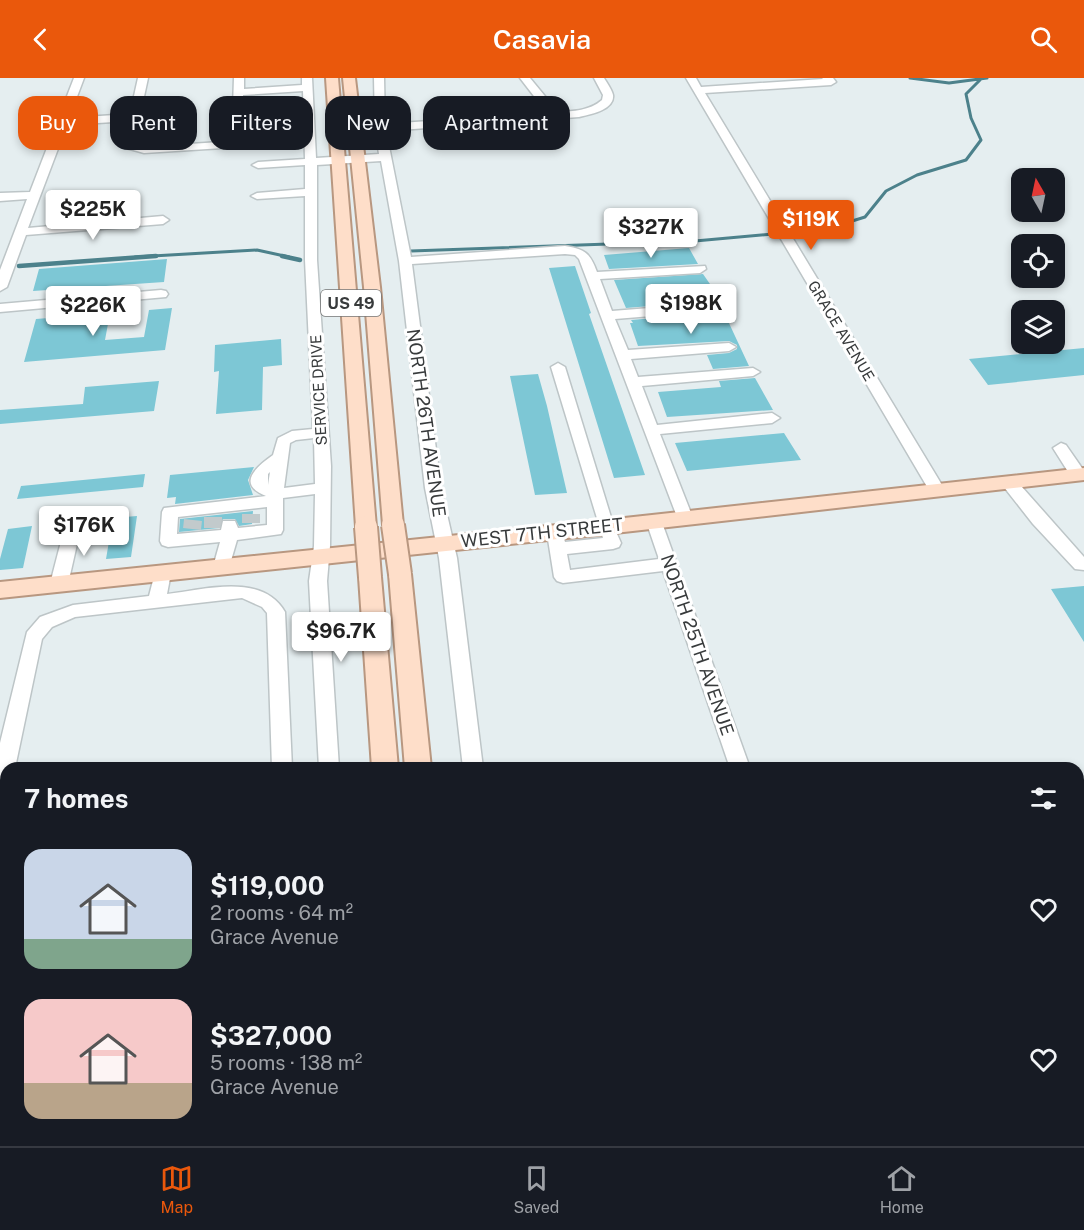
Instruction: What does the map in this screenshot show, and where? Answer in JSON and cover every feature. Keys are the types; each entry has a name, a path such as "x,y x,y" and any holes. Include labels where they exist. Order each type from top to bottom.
{"main road":[{"name":"US 49","path":"332,78 385,762"},
{"name":"US 49","path":"349,78 372,287 417,762"},
{"name":"WEST 7TH STREET","path":"0,590 445,543 557,541 610,535 654,521 1081,474"}],"street":[{"path":"73,96 80,78"},
{"path":"139,96 143,78"},
{"path":"197,147 223,145 237,136 239,78"},
{"name":"NORTH 26TH AVENUE","path":"379,78 379,96"},
{"path":"525,78 539,96"},
{"path":"570,115 604,105 608,95 599,78"},
{"path":"695,84 831,82 827,78"},
{"path":"239,92 308,83"},
{"name":"SERVICE DRIVE","path":"308,83 311,260 322,433 322,546 318,581 329,762"},
{"name":"GRACE AVENUE","path":"695,84 937,490"},
{"path":"0,287 52,150"},
{"name":"NORTH 26TH AVENUE","path":"384,150 405,261 433,488 448,558 472,762"},
{"path":"258,165 385,156"},
{"path":"257,196 311,192"},
{"path":"0,197 35,195"},
{"path":"21,232 163,220"},
{"path":"405,261 565,250 579,252 585,257 685,518"},
{"path":"593,276 700,269"},
{"path":"0,308 161,294"},
{"path":"609,315 712,307"},
{"path":"624,355 729,347"},
{"path":"558,367 622,570"},
{"path":"634,382 753,372"},
{"path":"652,430 772,418"},
{"path":"275,498 260,488 260,472 281,457 284,441 292,436 322,433"},
{"path":"1060,448 1081,474"},
{"path":"1008,482 1039,520 1082,565"},
{"path":"275,498 275,530 251,518 193,524 221,521 251,518 275,498 322,488"},
{"path":"221,521 222,567"},
{"name":"NORTH 25TH AVENUE","path":"654,521 738,762"},
{"path":"59,584 75,522"},
{"path":"557,541 564,577 668,564"},
{"path":"157,602 162,573"},
{"path":"6,762 33,637 46,622 73,611 243,592 268,602 276,612 282,762"}],"building":[{"path":"689,248 698,264 609,269 604,255"},
{"path":"167,259 164,282 33,291 39,269"},
{"path":"575,266 591,313 589,314 645,475 614,478 549,268"},
{"path":"703,274 719,297 717,297 721,306 712,301 626,308 614,280"},
{"path":"721,306 749,366 713,369 707,355 729,353 737,349 737,345 729,341 638,346 630,323 633,323 631,320 712,313"},
{"path":"172,308 165,350 24,362 36,319 110,313 105,340 144,337 149,310"},
{"path":"281,339 282,365 263,367 262,410 216,414 219,371 214,372 215,345"},
{"path":"1084,348 1084,375 988,385 969,359 1021,354 1065,354 1065,350"},
{"path":"538,374 567,493 535,495 510,376"},
{"path":"755,378 773,410 667,417 658,392 721,387 719,381"},
{"path":"159,381 154,411 0,424 0,410 83,404 85,387"},
{"path":"784,433 801,460 687,471 675,443"},
{"path":"254,467 248,480 253,495 175,504 176,497 167,498 170,475"},
{"path":"145,474 143,487 17,499 21,486"},
{"path":"253,511 252,524 239,526 235,519 223,519 219,528 179,532 180,519"},
{"path":"137,516 131,557 106,559 113,518"},
{"path":"32,526 23,568 0,570 0,559 8,529"},
{"path":"1084,586 1084,642 1051,589"}],"waterway":[{"path":"910,78 949,83 987,78"},
{"path":"791,232 833,227 865,217 886,191 917,175 966,160 981,140 971,118 966,94 980,80"},
{"path":"411,251 695,241 773,234"},
{"path":"135,257 257,250 289,257"},
{"path":"19,266 156,256"},
{"path":"282,256 300,260"}],"tunnel":[{"path":"251,514 251,523"},
{"path":"213,517 213,528"},
{"path":"192,529 193,520"}]}
